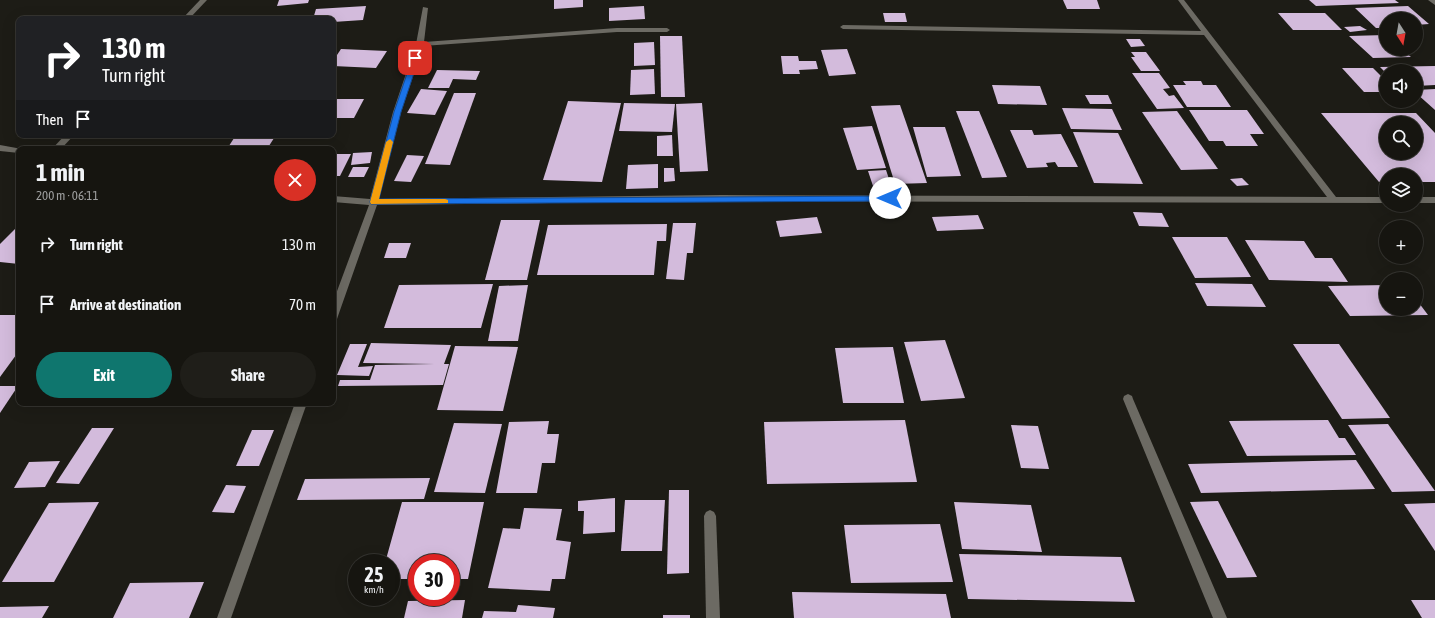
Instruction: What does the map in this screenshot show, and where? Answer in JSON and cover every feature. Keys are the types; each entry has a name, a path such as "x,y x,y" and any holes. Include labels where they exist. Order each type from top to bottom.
{"street":[{"path":"188,16 204,0"},
{"path":"1181,0 1334,200"},
{"path":"1431,0 1435,3"},
{"path":"336,308 374,202 397,112 420,44 425,8"},
{"path":"843,28 1205,33"},
{"path":"420,44 617,30 667,30"},
{"path":"59,146 67,138"},
{"path":"0,148 16,150"},
{"path":"336,200 374,202 722,198 1379,200"},
{"path":"1423,200 1435,200"},
{"path":"1128,399 1220,618"},
{"path":"224,618 300,406"},
{"path":"710,516 713,618"}],"building":[{"path":"279,0 309,0 308,3 277,6"},
{"path":"554,0 583,0 583,7 554,9"},
{"path":"1063,0 1097,0 1100,9 1067,9"},
{"path":"1309,0 1395,0 1399,3 1316,6"},
{"path":"366,6 363,20 336,22 336,16 314,16 316,9"},
{"path":"644,6 645,19 609,21 609,8"},
{"path":"1408,6 1415,12 1379,12 1379,28 1376,28 1355,8"},
{"path":"883,13 905,13 907,22 885,22"},
{"path":"1278,13 1325,13 1342,30 1293,30"},
{"path":"1423,19 1429,24 1423,24"},
{"path":"1360,26 1367,30 1350,32 1344,27"},
{"path":"1379,35 1379,56 1411,57 1373,58 1349,36"},
{"path":"660,36 682,36 685,97 661,97"},
{"path":"1126,39 1140,39 1145,46 1131,47"},
{"path":"654,42 655,65 634,66 634,43"},
{"path":"341,49 387,51 376,68 336,66 336,56"},
{"path":"847,49 856,74 829,76 821,50"},
{"path":"1131,52 1146,52 1160,71 1141,71 1131,57 1135,57"},
{"path":"781,56 798,56 799,61 816,61 818,69 799,70 800,74 783,74"},
{"path":"1423,66 1435,66 1435,85 1423,86"},
{"path":"1342,68 1373,68 1379,74 1379,92 1364,92"},
{"path":"654,69 655,94 630,95 631,70"},
{"path":"437,70 480,71 476,80 453,79 449,88 428,88"},
{"path":"1132,73 1159,73 1170,88 1163,89 1169,96 1174,95 1184,108 1157,109"},
{"path":"1183,81 1201,81 1203,85 1216,85 1231,107 1187,107 1173,85 1186,85"},
{"path":"992,85 1040,86 1047,105 998,104"},
{"path":"421,89 447,91 435,115 407,113"},
{"path":"1435,89 1435,110 1423,99 1423,90"},
{"path":"454,93 476,93 450,165 425,164"},
{"path":"1085,95 1108,95 1112,104 1090,104"},
{"path":"336,99 364,99 354,118 336,118"},
{"path":"568,101 621,103 602,182 543,180"},
{"path":"624,103 675,104 672,132 619,131"},
{"path":"702,103 708,171 680,172 676,104"},
{"path":"900,105 927,183 895,184 871,106"},
{"path":"1062,108 1112,109 1122,130 1071,129"},
{"path":"1189,110 1247,110 1264,134 1250,134 1258,146 1226,146 1223,141 1209,141"},
{"path":"956,111 979,111 1007,177 982,178"},
{"path":"1177,111 1218,169 1181,170 1142,112"},
{"path":"1321,113 1416,113 1419,116 1379,116 1379,160 1423,160 1423,120 1435,133 1435,182 1423,182 1423,168 1379,168 1379,182"},
{"path":"872,126 886,168 857,170 843,128"},
{"path":"913,127 945,127 961,176 927,177"},
{"path":"1010,130 1032,130 1034,135 1061,134 1078,167 1058,167 1055,162 1046,163 1048,167 1027,168"},
{"path":"1073,132 1118,133 1143,184 1094,183"},
{"path":"672,135 673,156 657,156 657,136"},
{"path":"234,138 274,138 269,146 229,146"},
{"path":"372,152 370,163 351,165 353,153"},
{"path":"336,154 351,154 340,176 336,176"},
{"path":"407,155 424,156 411,182 394,181"},
{"path":"658,164 658,188 626,189 628,165"},
{"path":"353,167 369,167 364,177 348,177"},
{"path":"664,168 674,168 675,181 664,182"},
{"path":"886,170 891,185 873,186 868,171"},
{"path":"1242,178 1249,185 1237,186 1230,179"},
{"path":"1133,212 1162,213 1169,227 1139,226"},
{"path":"978,215 984,229 937,231 932,217"},
{"path":"817,217 822,233 780,237 776,221"},
{"path":"501,220 540,220 527,280 485,280"},
{"path":"673,223 696,223 693,253 687,253 684,280 666,279"},
{"path":"667,224 666,241 657,241 654,275 537,275 548,225"},
{"path":"16,228 16,264 0,262 0,244"},
{"path":"1172,237 1227,237 1251,277 1195,278"},
{"path":"1245,240 1304,241 1315,258 1332,258 1348,282 1269,280"},
{"path":"389,243 411,243 406,258 384,258"},
{"path":"1195,283 1252,284 1266,307 1207,306"},
{"path":"493,284 481,328 384,328 399,285"},
{"path":"528,285 518,341 488,341 499,286"},
{"path":"1379,285 1379,316 1350,316 1328,286"},
{"path":"1423,308 1428,315 1423,315"},
{"path":"0,315 16,315 16,355 0,377"},
{"path":"945,340 965,398 921,401 904,342"},
{"path":"371,343 451,345 444,364 449,364 443,385 338,386 340,380 370,380 375,365 434,364 363,363"},
{"path":"350,344 367,344 358,367 373,366 369,376 337,375"},
{"path":"1293,344 1339,344 1390,418 1342,419"},
{"path":"455,346 518,347 503,411 437,410"},
{"path":"893,347 904,403 843,403 835,348"},
{"path":"0,386 16,386 16,389 0,413"},
{"path":"905,420 917,482 767,484 764,422"},
{"path":"1328,420 1339,438 1345,438 1356,455 1247,456 1229,421"},
{"path":"549,421 547,434 559,434 555,463 542,463 537,493 496,493 509,422"},
{"path":"454,423 502,424 485,493 434,492"},
{"path":"1388,424 1435,491 1392,492 1348,425"},
{"path":"1011,425 1038,426 1049,469 1021,468"},
{"path":"92,428 114,428 79,484 56,483"},
{"path":"252,430 274,430 259,466 236,466"},
{"path":"1356,460 1375,489 1201,493 1188,464"},
{"path":"60,461 45,487 14,488 29,462"},
{"path":"430,478 424,499 297,500 305,479"},
{"path":"226,485 246,486 234,513 212,512"},
{"path":"669,490 689,490 689,573 667,574"},
{"path":"615,498 615,532 583,534 584,511 578,511 578,501"},
{"path":"625,500 665,500 662,551 621,551"},
{"path":"1218,501 1257,577 1227,578 1190,502"},
{"path":"99,502 54,582 2,582 49,503"},
{"path":"402,502 484,502 468,579 460,579 460,554 408,554 408,579 400,579 400,554 388,554"},
{"path":"954,502 1031,505 1042,552 962,549"},
{"path":"1435,503 1435,551 1404,504"},
{"path":"524,508 562,509 556,540 571,542 565,579 552,579 550,591 488,588 503,528 520,529"},
{"path":"940,524 953,582 851,583 844,525"},
{"path":"959,554 1121,557 1135,602 968,599"},
{"path":"204,582 189,618 113,618 130,583"},
{"path":"792,592 946,594 951,618 794,618"},
{"path":"460,600 465,600 462,618 404,618 408,601 408,606 460,606"},
{"path":"1411,600 1435,600 1435,618 1422,618"},
{"path":"518,605 555,608 553,618 482,618 484,611 516,612"},
{"path":"49,606 42,618 0,618 0,607"},
{"path":"663,615 690,615 690,618 663,618"}],"slow traffic":[{"path":"390,142 374,202 445,201"}],"route":[{"path":"415,58 397,112 374,202 722,198 890,198"}]}
